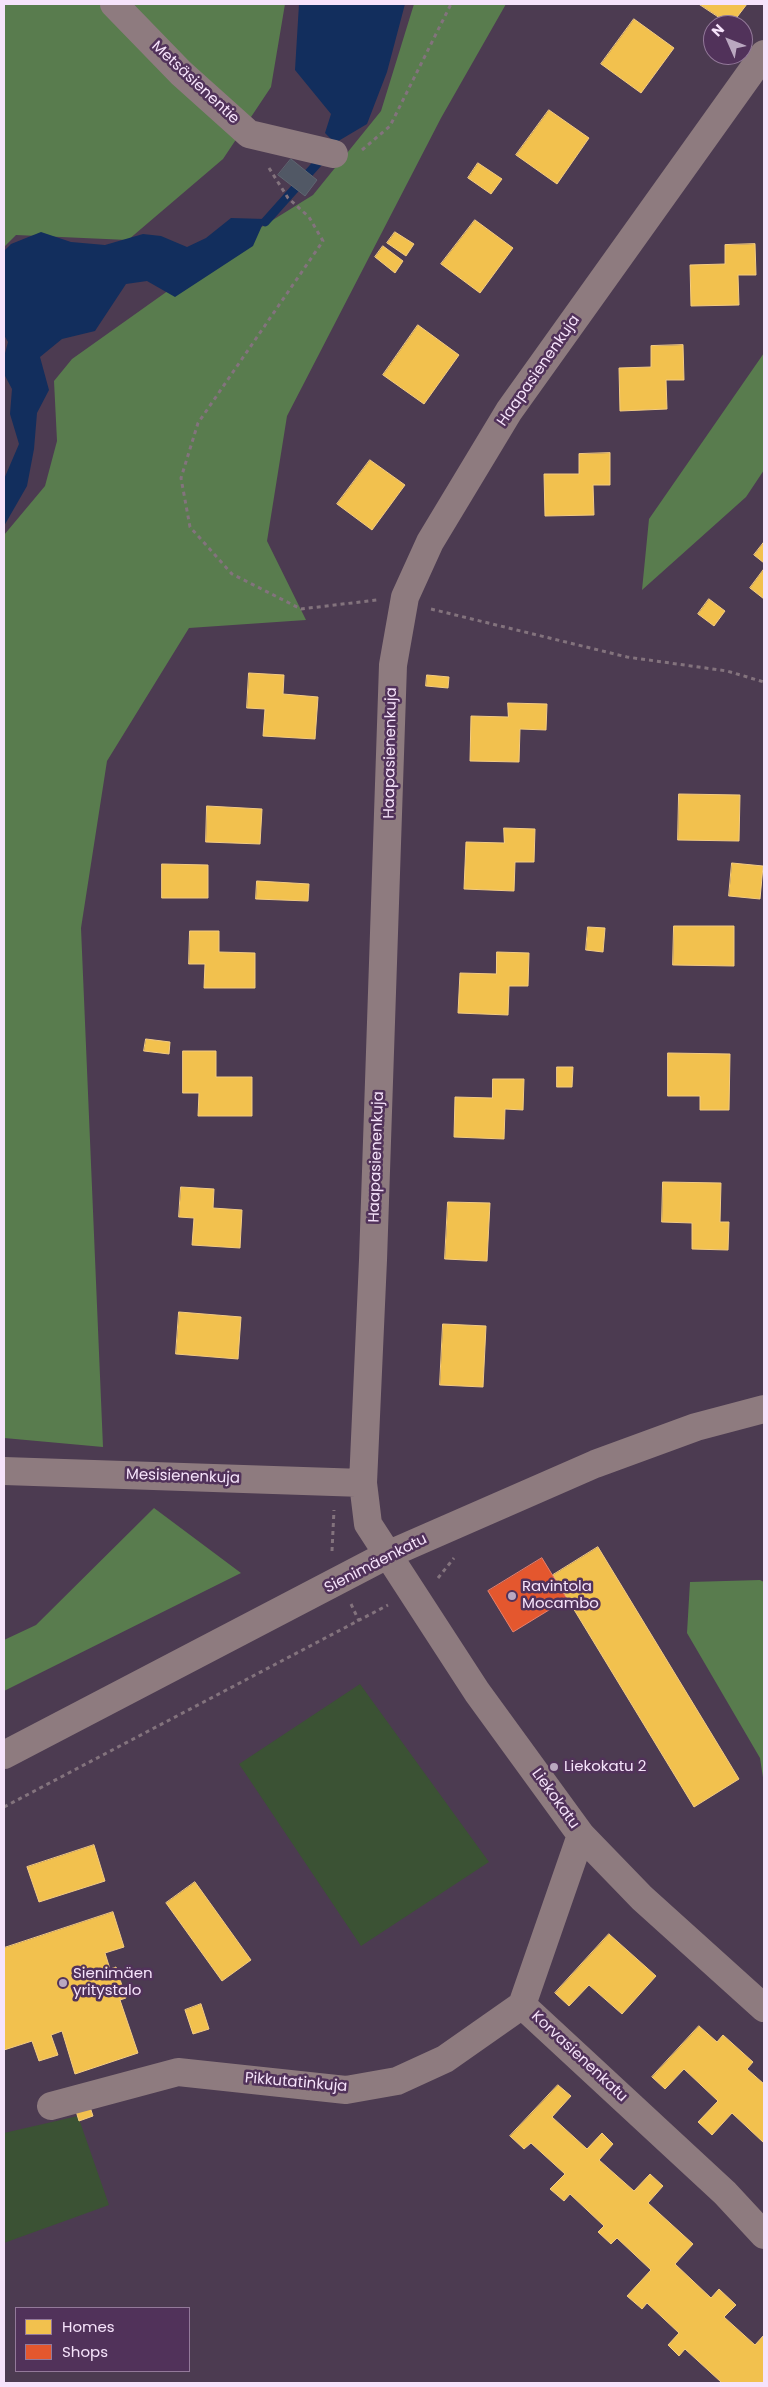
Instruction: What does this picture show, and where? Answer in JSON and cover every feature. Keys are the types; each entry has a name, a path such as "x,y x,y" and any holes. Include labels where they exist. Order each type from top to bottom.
{"street":[{"name":"Metsäsienentie","path":"114,4 181,73 249,134 334,154"},
{"name":"Haapasienenkuja","path":"387,1555 368,1524 363,1483 377,1162 393,665 405,600 430,542 509,411 764,54"},
{"name":"Sienimäenkatu","path":"4,1755 387,1555 595,1464 696,1427 764,1409"},
{"name":"Mesisienenkuja","path":"4,1471 363,1483"},
{"name":"Liekokatu","path":"387,1555 477,1692 581,1835 642,1898 764,2008"},
{"name":"Korvasienenkatu","path":"581,1835 522,2005 725,2193 764,2235"},
{"name":"Pikkutatinkuja","path":"51,2106 178,2072 346,2090 397,2081 445,2059 522,2005"}],"path":[{"path":"334,154 360,152 390,126 452,4"},
{"path":"249,134 288,198 309,217 323,241 198,423 181,478 190,527 232,574 301,609 405,600 626,657 727,671 764,682"},
{"path":"4,1807 411,1593"}],"green space":[{"path":"4,4 285,4 271,87 223,159 128,240 16,235 4,247"},
{"path":"414,4 506,4 441,118 287,416 267,541 306,620 189,628 107,761 81,928 103,1447 4,1438 4,535 45,486 57,441 54,381 72,359 231,246 313,195 381,111"},
{"path":"764,353 764,470 746,497 642,590 649,519"},
{"path":"154,1508 241,1573 4,1691 4,1640 36,1625"},
{"path":"760,1580 764,1582 764,1784 760,1758 687,1633 690,1582"},
{"path":"360,1684 489,1862 361,1946 239,1764"},
{"path":"78,2116 109,2205 4,2243 4,2133"}],"water":[{"path":"299,4 405,4 387,72 367,124 335,143 325,133 331,114 295,70"},
{"path":"231,218 265,219 253,246 175,297 147,281 126,284 95,331 62,339 40,357 49,390 37,413 34,449 27,486 4,526 4,479 19,444 10,414 12,389 4,374 4,357 8,342 4,335 4,251 11,244 41,232 71,242 105,245 143,234 161,236 187,247 206,238"}],"building: Homes":[{"path":"699,4 747,4 739,15 716,15"},
{"path":"634,19 674,48 641,93 601,64"},
{"path":"549,110 589,138 557,184 516,155"},
{"path":"478,163 502,179 491,194 468,178"},
{"path":"475,220 513,248 480,293 441,264"},
{"path":"395,232 414,244 406,256 387,243"},
{"path":"755,244 756,275 738,275 739,305 691,306 690,265 725,264 725,245"},
{"path":"383,246 403,261 395,273 375,257"},
{"path":"418,325 459,355 424,404 383,375"},
{"path":"683,345 684,380 666,380 667,409 620,411 619,368 651,367 651,346"},
{"path":"610,453 610,485 593,485 594,515 545,516 544,474 579,474 579,454"},
{"path":"370,460 405,485 372,530 337,504"},
{"path":"764,542 764,563 754,555"},
{"path":"764,569 764,599 750,588"},
{"path":"709,599 725,611 714,626 698,614"},
{"path":"249,673 284,675 283,694 318,697 315,739 263,736 265,709 247,708"},
{"path":"427,675 449,677 448,688 426,686"},
{"path":"508,703 547,704 546,730 520,729 519,762 470,761 471,716 508,717"},
{"path":"679,794 740,795 739,841 678,840"},
{"path":"207,806 262,809 260,844 206,842"},
{"path":"504,828 535,829 534,862 515,862 514,891 464,889 466,842 504,843"},
{"path":"732,863 763,866 760,899 729,896"},
{"path":"162,864 208,865 208,898 162,898"},
{"path":"257,881 309,884 308,901 256,899"},
{"path":"674,926 734,926 734,966 673,965"},
{"path":"588,927 605,928 603,952 586,950"},
{"path":"190,931 219,931 219,952 255,953 255,988 204,988 205,964 189,964"},
{"path":"497,952 529,953 528,986 509,986 508,1015 458,1013 460,973 496,974"},
{"path":"146,1039 170,1042 169,1054 144,1051"},
{"path":"183,1051 216,1051 216,1077 252,1077 252,1116 198,1116 199,1093 183,1093"},
{"path":"668,1053 730,1054 729,1110 700,1110 700,1096 668,1096"},
{"path":"557,1067 573,1067 572,1087 557,1087"},
{"path":"493,1079 524,1079 523,1110 505,1109 504,1139 454,1137 455,1097 492,1098"},
{"path":"663,1182 721,1183 720,1222 729,1222 728,1250 692,1249 692,1223 662,1222"},
{"path":"181,1187 214,1189 213,1208 242,1210 240,1248 192,1245 194,1218 179,1217"},
{"path":"448,1202 490,1203 487,1261 445,1259"},
{"path":"179,1312 241,1317 238,1359 176,1354"},
{"path":"443,1324 486,1326 483,1387 440,1385"},
{"path":"598,1547 739,1779 694,1807 553,1575"},
{"path":"94,1845 105,1881 39,1902 27,1867"},
{"path":"195,1882 251,1960 222,1981 166,1903"},
{"name":"Sienimäen yritystalo","path":"113,1912 124,1947 105,1953 110,1969 116,1967 126,1998 120,2000 138,2053 75,2074 62,2031 51,2035 58,2055 39,2061 32,2041 4,2050 4,1948"},
{"path":"609,1934 656,1976 622,2014 589,1985 569,2006 555,1993"},
{"path":"201,2004 209,2029 193,2034 185,2010"},
{"path":"699,2026 717,2042 723,2035 753,2062 747,2069 764,2084 764,2143 732,2113 712,2135 698,2122 718,2101 684,2069 665,2089 652,2077"},
{"path":"558,2085 571,2096 552,2117 587,2149 602,2133 613,2144 599,2160 634,2191 650,2174 663,2186 648,2203 693,2244 675,2264 711,2298 719,2289 736,2305 724,2317 755,2345 764,2335 764,2383 720,2383 685,2349 679,2356 668,2345 679,2333 647,2303 642,2309 627,2296 651,2270 617,2238 611,2244 598,2232 604,2226 570,2194 564,2201 550,2189 565,2174 531,2143 524,2149 510,2136"},
{"path":"90,2107 93,2116 79,2121 76,2111"}],"building: Shops":[{"path":"542,1558 567,1599 513,1632 488,1591"}],"building: Other":[{"path":"291,159 317,180 305,196 278,175"}],"waterway":[{"path":"265,222 324,156"}],"place":[{"name":"Ravintola Mocambo","path":"512,1596"},
{"name":"Liekokatu 2","path":"554,1767"},
{"name":"Sienimäen yritystalo","path":"63,1983"}]}
